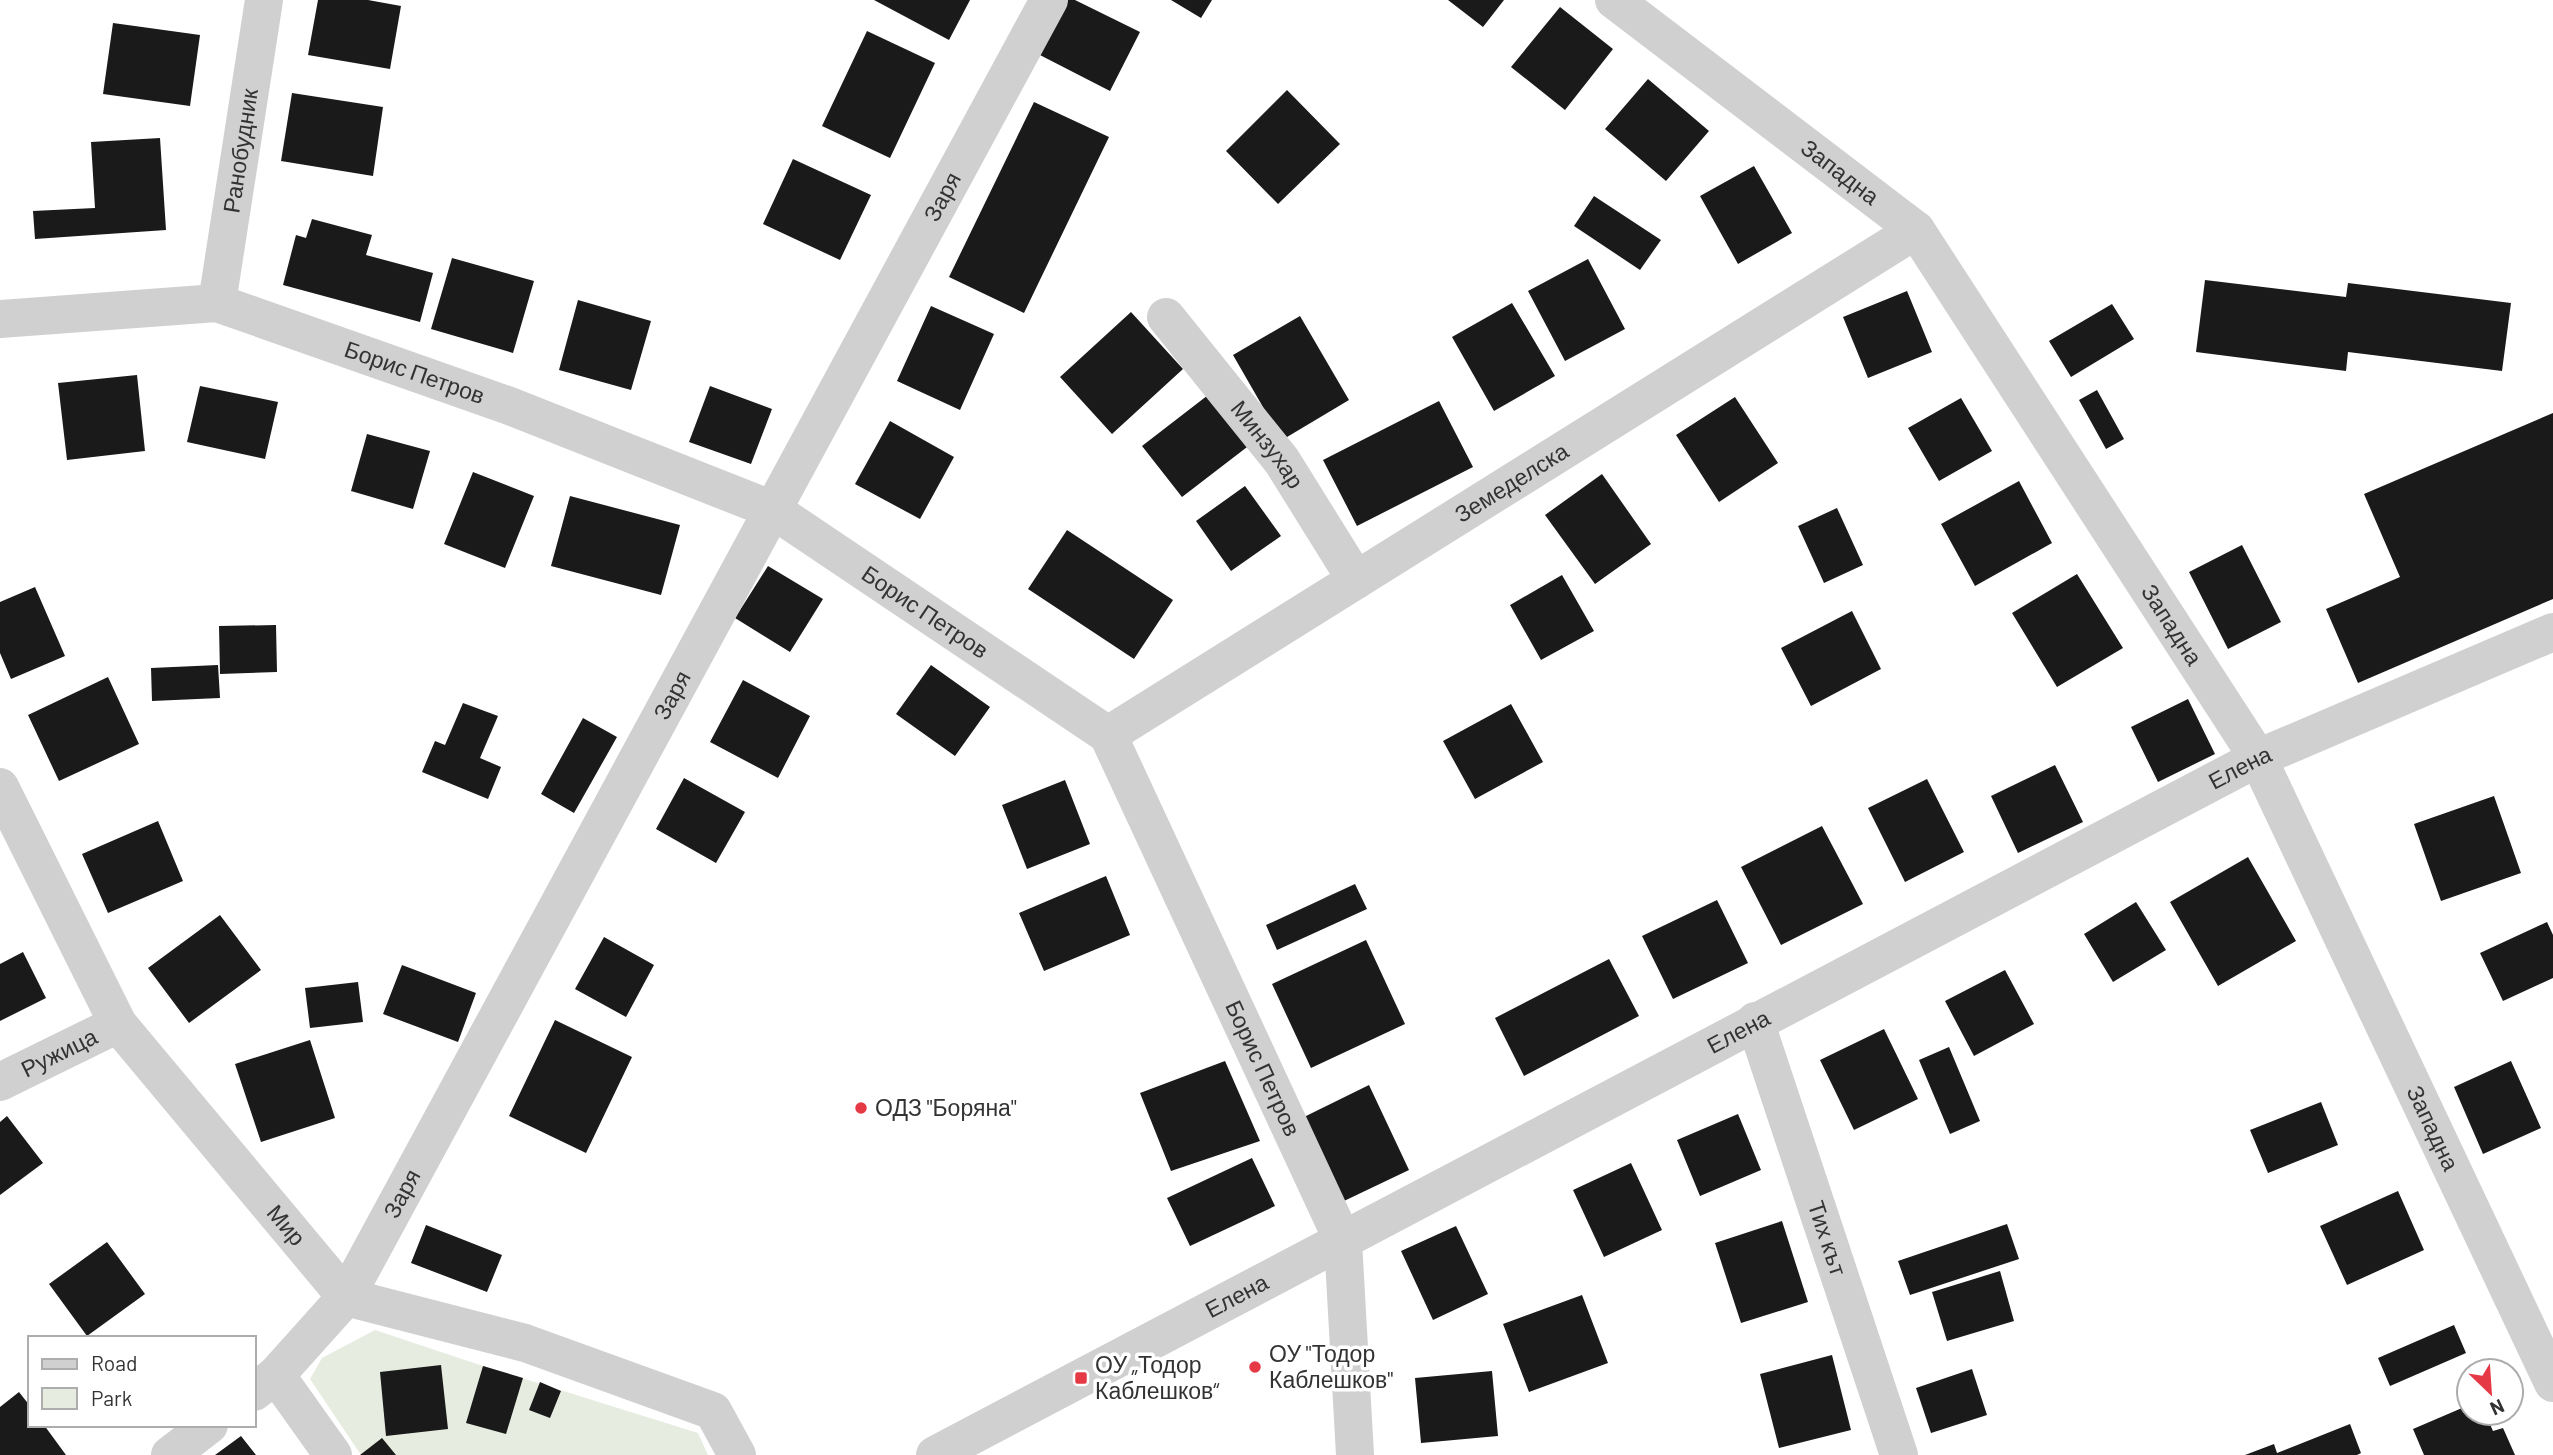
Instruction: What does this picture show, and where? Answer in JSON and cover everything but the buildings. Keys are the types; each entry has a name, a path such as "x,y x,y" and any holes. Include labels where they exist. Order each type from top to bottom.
{"street":[{"name":"Ранобудник","path":"217,303 264,0"},
{"name":"Заря","path":"265,1383 346,1297 1049,0"},
{"name":"Западна","path":"1614,0 1916,230 2258,758 2553,1383"},
{"name":"Земеделска","path":"1108,736 1916,230"},
{"name":"Борис Петров","path":"0,319 217,303 507,405 773,510 1108,736 1343,1241 1355,1455"},
{"name":"Минзухар","path":"1166,317 1282,461 1356,580"},
{"name":"Елена","path":"934,1455 2258,758 2553,632"},
{"name":"Мир","path":"0,787 118,1024 346,1297"},
{"name":"Тих кът","path":"1755,1021 1899,1455"},
{"name":"Ружица","path":"0,1082 118,1024"},
{"path":"346,1297 525,1343 713,1410 737,1455"},
{"path":"265,1383 333,1455"},
{"path":"170,1455 206,1427"}],"green space":[{"path":"375,1330 698,1433 708,1455 361,1455 310,1379 322,1358"}],"place":[{"name":"ОДЗ \"Боряна\"","path":"861,1108"},
{"name":"ОУ \"Тодор Каблешков\"","path":"1255,1367"},
{"name":"ОУ „Тодор Каблешков“","path":"1081,1378"}]}
